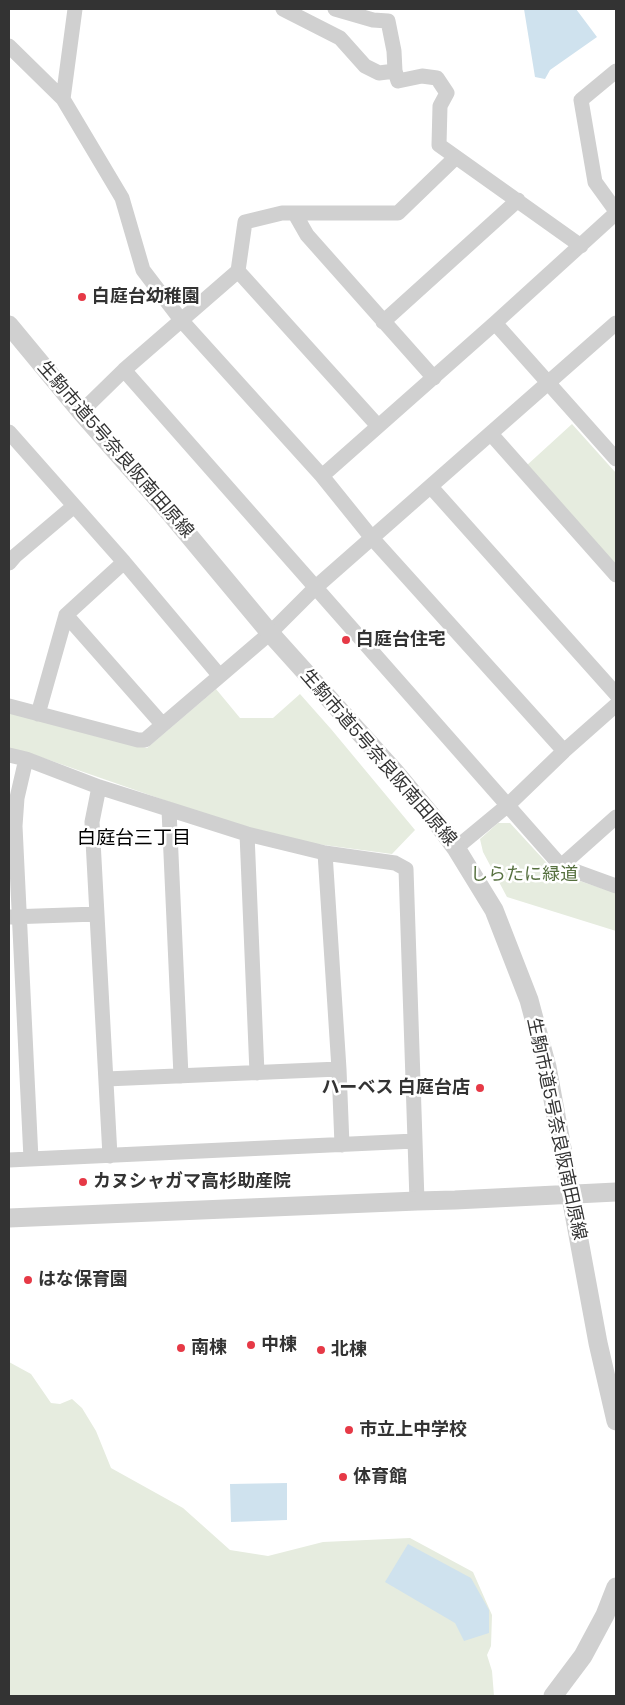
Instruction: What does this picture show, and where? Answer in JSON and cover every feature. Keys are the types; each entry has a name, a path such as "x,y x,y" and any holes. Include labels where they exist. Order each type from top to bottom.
{"street":[{"path":"63,99 75,9"},
{"path":"283,9 340,38 365,66 379,73 395,72"},
{"path":"335,9 373,20 388,21 398,81 422,76 437,78 446,94 440,106 439,146 581,246"},
{"path":"9,46 63,99 122,198 143,270 181,320 322,476 372,538 564,751"},
{"path":"322,476 495,324 616,212 595,182 581,100 615,74"},
{"path":"81,412 124,370 238,271 245,222 282,213 398,213 455,158"},
{"path":"383,322 518,200"},
{"path":"295,214 307,235 434,378"},
{"path":"238,271 378,426"},
{"path":"495,324 549,382 616,459"},
{"name":"生駒市道5号奈良阪南田原線","path":"9,325 270,633 395,772 456,848 494,910 529,1000 546,1067 598,1343 616,1421"},
{"path":"9,706 138,740 145,740 270,633 316,587 549,382 614,329"},
{"path":"124,370 561,866 616,886"},
{"path":"9,432 124,562 219,675"},
{"path":"491,434 616,575"},
{"path":"431,487 616,694"},
{"path":"11,556 74,506"},
{"path":"38,714 66,615 124,562"},
{"path":"66,615 162,724"},
{"path":"456,848 508,806 564,751 616,705"},
{"path":"9,755 26,759 169,810 247,834 325,853 395,863 406,869 418,1201"},
{"path":"26,759 17,798 14,917 31,1159"},
{"path":"99,786 92,822 110,1156"},
{"path":"169,810 181,1076"},
{"path":"561,866 616,817"},
{"path":"247,834 257,1073"},
{"path":"325,853 342,1146"},
{"path":"14,917 96,914"},
{"path":"106,1079 339,1069"},
{"path":"9,1160 342,1146 415,1141"},
{"path":"9,1218 616,1192"},
{"path":"553,1696 583,1656 605,1615 616,1587"}],"green space":[{"path":"572,424 616,473 616,562 613,564 526,466"},
{"path":"216,689 240,718 273,718 300,694 415,830 392,854 294,841 207,815 26,752 9,748 9,713 147,748"},
{"name":"しらたに緑道","path":"498,823 510,823 556,873 616,893 616,931 507,897 483,852 480,839"},
{"path":"9,1362 31,1374 51,1403 60,1404 72,1399 82,1408 96,1431 111,1468 183,1508 230,1550 268,1556 323,1542 410,1538 473,1572 492,1615 491,1646 487,1655 492,1671 494,1696 9,1696"}],"water":[{"path":"524,9 576,9 597,37 550,70 545,79 535,77"},
{"path":"287,1483 287,1520 231,1522 230,1484"},
{"path":"408,1544 471,1578 489,1610 489,1633 464,1641 455,1623 385,1582"}],"place":[{"name":"白庭台幼稚園","path":"82,297"},
{"name":"白庭台住宅","path":"346,640"},
{"name":"ハーベス 白庭台店","path":"480,1088"},
{"name":"カヌシャガマ高杉助産院","path":"83,1182"},
{"name":"はな保育園","path":"28,1280"},
{"name":"中棟","path":"251,1345"},
{"name":"南棟","path":"181,1348"},
{"name":"北棟","path":"321,1350"},
{"name":"市立上中学校","path":"349,1430"},
{"name":"体育館","path":"343,1477"}],"district":[{"name":"白庭台三丁目","path":"134,839"}]}
